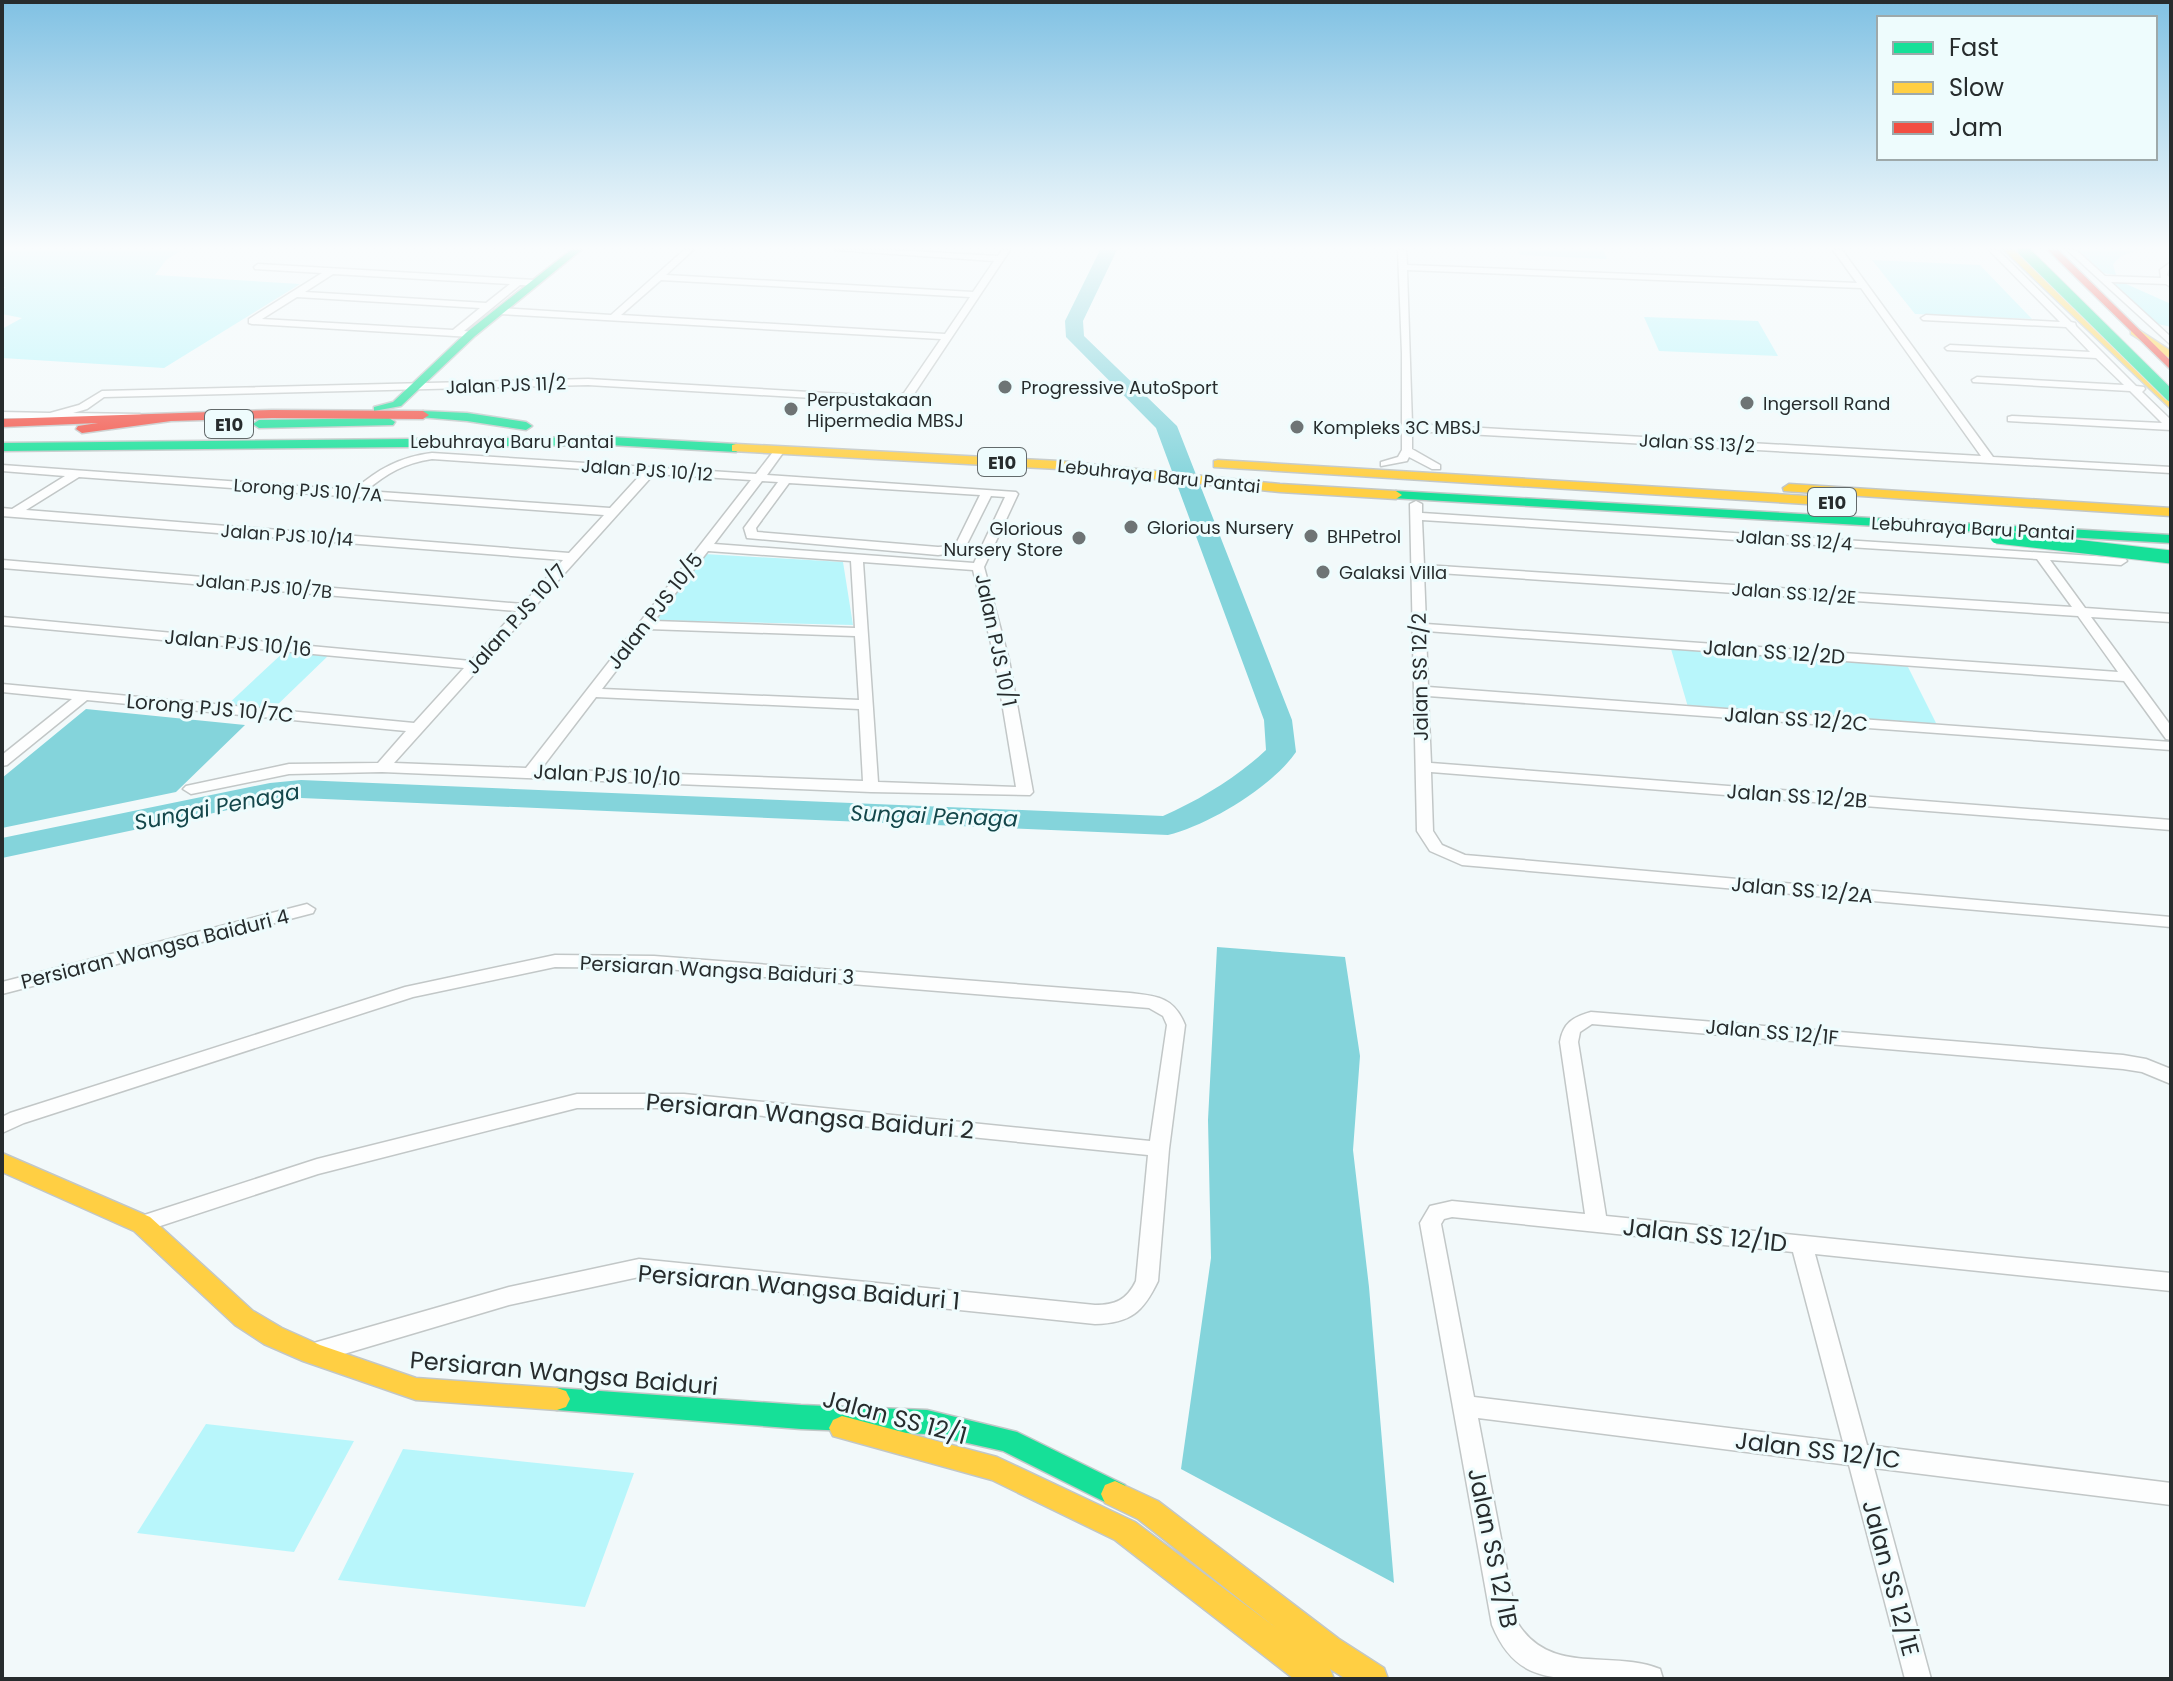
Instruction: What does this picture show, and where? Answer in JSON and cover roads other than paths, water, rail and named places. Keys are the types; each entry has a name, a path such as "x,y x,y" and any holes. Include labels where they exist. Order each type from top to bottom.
{"main road":[{"path":"353,413 397,404 470,328"},
{"path":"2099,328 2165,389"},
{"path":"2109,328 2165,389 2171,406"},
{"path":"2131,328 2171,367"},
{"path":"2135,332 2171,356"},
{"path":"397,404 423,415"},
{"path":"2,423 353,413 467,417 526,426"},
{"path":"82,429 174,417"},
{"path":"360,442 347,437 344,432 377,422"},
{"name":"Lebuhraya Baru Pantai","path":"2,431 377,422 526,426 1070,456 1227,474 1280,488 2171,539"},
{"name":"Lebuhraya Baru Pantai","path":"2,447 595,440 1097,468 1227,474 1277,467 2168,513"},
{"path":"1277,467 1331,462 1385,464 2168,513"},
{"path":"1280,488 1417,510 1561,513 1831,526 1997,537 2171,557"},
{"path":"1561,513 1686,526 2020,545 2106,543 2171,546"},
{"name":"Persiaran Wangsa Baiduri","path":"2,1162 142,1224 244,1318 312,1353 416,1389 801,1417"},
{"name":"Jalan SS 12/1","path":"801,1417 997,1469 1125,1531 1319,1679"},
{"name":"Jalan SS 12/1","path":"801,1417 927,1422 1008,1440 1148,1510 1328,1650 1373,1679"}],"street":[{"path":"373,328 463,334"},
{"path":"805,328 947,337 953,328"},
{"path":"1385,464 1403,459 1407,450 1406,328"},
{"path":"1895,328 1989,459"},
{"path":"2075,328 2171,426"},
{"path":"2156,328 2171,342"},
{"path":"2159,331 2171,332"},
{"name":"Jalan PJS 11/2","path":"83,407 102,394 588,382 898,400 908,395 947,337"},
{"path":"1950,348 2101,355"},
{"path":"1977,380 2165,389"},
{"path":"49,416 83,407 105,415"},
{"path":"2,415 149,418"},
{"path":"2012,419 2171,426"},
{"name":"Jalan SS 13/2","path":"1406,427 2171,470"},
{"name":"Jalan PJS 10/5","path":"531,772 780,450"},
{"path":"1407,450 1436,467"},
{"name":"Jalan PJS 10/12","path":"357,493 387,467 400,461 432,456 1012,494"},
{"name":"Lorong PJS 10/7A","path":"2,468 613,512"},
{"name":"Jalan PJS 10/7","path":"382,767 650,471"},
{"path":"8,513 77,473"},
{"path":"785,480 750,528 751,535 938,551 959,549 987,493"},
{"name":"Jalan PJS 10/1","path":"1012,494 978,567 1002,662 1025,792"},
{"name":"Jalan SS 12/4","path":"1417,510 2171,564"},
{"name":"Jalan SS 12/2","path":"1417,510 1425,831 1436,848"},
{"name":"Jalan PJS 10/14","path":"8,513 572,557"},
{"path":"705,547 978,567"},
{"path":"2041,556 2171,736"},
{"path":"857,558 871,787"},
{"name":"Jalan PJS 10/7B","path":"2,564 526,608"},
{"name":"Jalan SS 12/2E","path":"1418,568 2171,618"},
{"name":"Jalan PJS 10/16","path":"2,621 474,665"},
{"path":"644,625 861,632"},
{"name":"Jalan SS 12/2D","path":"1419,627 2128,677"},
{"name":"Lorong PJS 10/7C","path":"2,688 418,728"},
{"name":"Jalan SS 12/2C","path":"1421,691 2171,746"},
{"path":"592,693 866,705"},
{"path":"3,761 84,696"},
{"name":"Jalan PJS 10/10","path":"191,789 289,769 382,767 1025,792"},
{"name":"Jalan SS 12/2B","path":"1422,767 2171,825"},
{"name":"Jalan SS 12/2A","path":"1436,848 1462,860 2171,922"},
{"name":"Persiaran Wangsa Baiduri 4","path":"2,988 307,909"},
{"name":"Persiaran Wangsa Baiduri 3","path":"2,1126 17,1118 411,991 555,961 654,962 1153,1002 1171,1012 1176,1025 1159,1149"},
{"name":"Jalan SS 12/1F","path":"1597,1223 1569,1042 1570,1031 1576,1023 1591,1018 2123,1062 2146,1066 2171,1077"},
{"name":"Persiaran Wangsa Baiduri 2","path":"142,1224 317,1167 577,1101 684,1101 1159,1149"},
{"name":"Persiaran Wangsa Baiduri 1","path":"312,1353 509,1296 639,1268 1100,1316 1124,1312 1140,1299 1147,1281 1159,1149"},
{"name":"Jalan SS 12/1D","path":"1465,1406 1430,1223 1437,1212 1452,1209 2171,1282"},
{"name":"Jalan SS 12/1E","path":"1802,1246 1918,1679"},
{"name":"Jalan SS 12/1C","path":"1465,1406 2171,1494"},
{"name":"Jalan SS 12/1B","path":"1465,1406 1505,1625 1517,1645 1533,1658 1549,1664 1650,1679"}],"waterway":[{"name":"Sungai Penaga","path":"2,848 270,792 301,789 1168,826 1199,811 1242,785 1281,752 1278,720 1166,426 1075,337 1074,328"}],"place":[{"name":"Progressive AutoSport","path":"1005,387"},
{"name":"Ingersoll Rand","path":"1747,403"},
{"name":"Perpustakaan Hipermedia MBSJ","path":"791,409"},
{"name":"Kompleks 3C MBSJ","path":"1297,427"},
{"name":"Glorious Nursery","path":"1131,527"},
{"name":"BHPetrol","path":"1311,536"},
{"name":"Glorious Nursery Store","path":"1079,538"},
{"name":"Galaksi Villa","path":"1323,572"}]}
